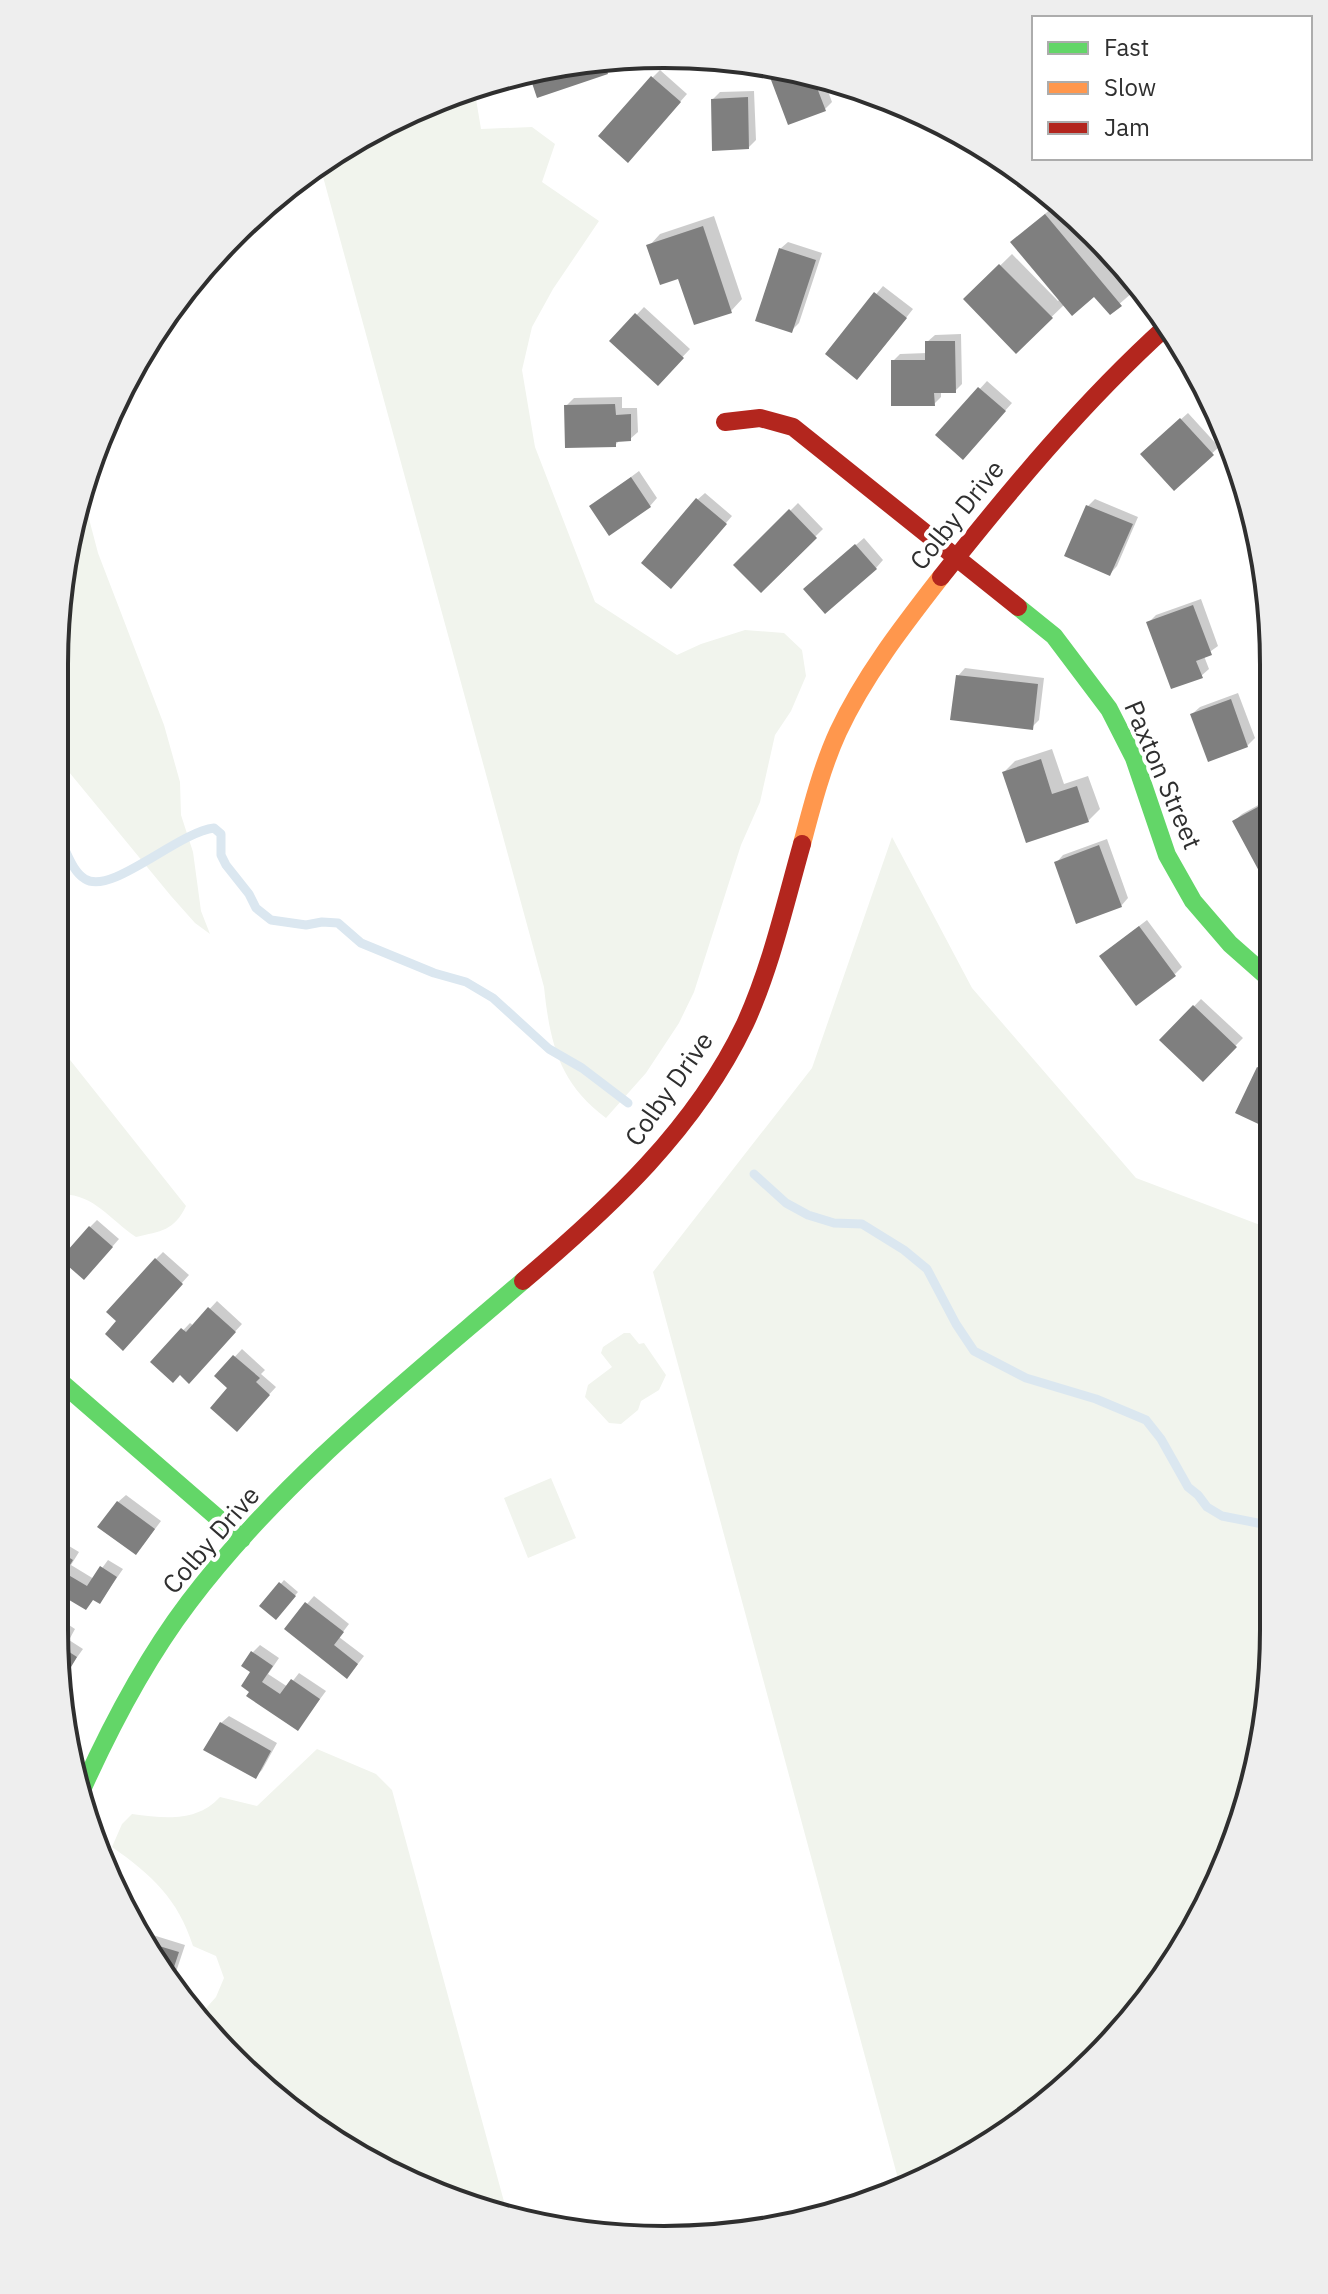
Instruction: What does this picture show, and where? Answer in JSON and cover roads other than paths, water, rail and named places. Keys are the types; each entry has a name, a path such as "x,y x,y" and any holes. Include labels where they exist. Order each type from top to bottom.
{"street":[{"name":"Colby Drive","path":"87,1779 109,1730 138,1679 181,1614 242,1539 326,1454 613,1201 675,1134 745,1023 772,950 818,788 839,730 874,668 896,634 1040,455 1107,382 1160,333"},
{"name":"Paxton Street","path":"725,422 748,416 771,418 793,427 1054,636 1086,674 1114,715 1135,761 1155,825 1173,868 1202,915 1233,950 1260,972"},
{"path":"68,1388 242,1539"}],"waterway":[{"path":"68,855 80,875 97,882 111,879 182,840 214,828 221,834 221,855 226,865 256,908 271,920 306,925 338,923 361,943 434,973 466,982 493,998 549,1049 582,1068 628,1103"},
{"path":"754,1174 786,1203 808,1215 834,1223 862,1224 904,1250 927,1269 974,1351 1026,1378 1096,1399 1146,1420 1161,1439 1188,1487 1207,1507 1222,1516 1260,1523"}]}
